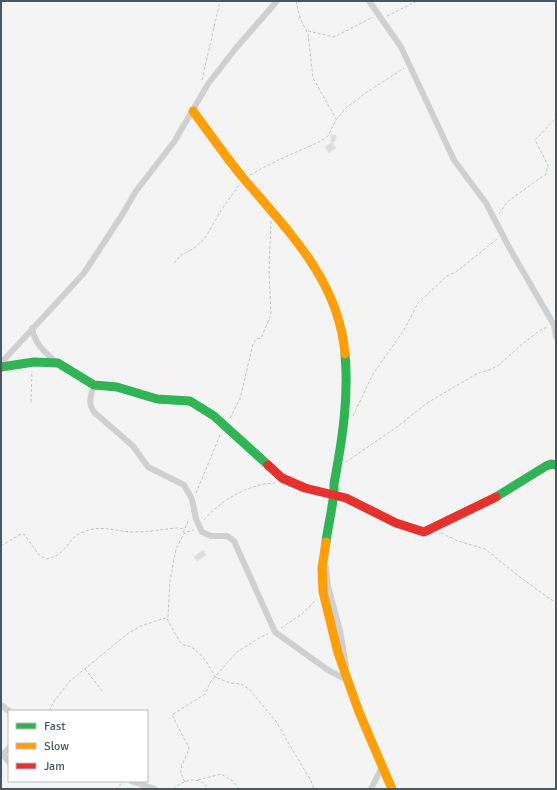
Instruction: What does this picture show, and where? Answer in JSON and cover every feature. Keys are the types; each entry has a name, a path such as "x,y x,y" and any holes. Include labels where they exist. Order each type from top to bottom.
{"street":[{"path":"1,363 84,273 136,191 174,142 193,111 201,94 236,48 277,1"},
{"path":"369,1 381,16 401,47 454,160 486,203 497,221 510,249 554,325 556,337"},
{"path":"193,111 244,178 309,258 323,280 333,301 339,321 346,366 347,408 337,470 335,495 330,512 322,568 323,592 338,653 359,712 392,789"},
{"path":"32,328 40,348 58,363 94,385 117,387 157,399 190,402 207,410 282,478 301,487 346,498 403,525 424,532 490,500 546,466 551,464 556,465"},
{"path":"1,367 34,362 58,363"},
{"path":"94,385 90,401 94,414 133,446 148,467 184,485 194,505 194,513 200,530 211,536 227,536 234,541 275,632 328,670 349,681"},
{"path":"324,556 328,586 340,631 349,681"},
{"path":"371,789 383,765"},
{"path":"134,782 155,789"}],"path":[{"path":"201,94 220,1"},
{"path":"296,1 300,18 307,31 313,78 336,120"},
{"path":"307,31 334,37 381,16 401,11 417,1"},
{"path":"174,263 181,255 193,249 205,238 222,208 244,178 276,161 321,141 328,136 336,120 346,108 367,92 410,64"},
{"path":"497,221 503,206 546,174 548,165 535,140 556,118"},
{"path":"194,505 207,464 216,449 225,427 240,399 253,344 256,339 261,338 271,320 269,265 272,211"},
{"path":"352,420 373,374 404,330 421,299 447,276 456,272 482,250 503,235"},
{"path":"337,470 352,457 397,427 427,403 478,372 494,369 542,329 554,325"},
{"path":"31,402 34,362"},
{"path":"183,535 193,530 200,530 205,519 227,500 256,485 275,483"},
{"path":"50,710 61,691 84,669 134,629 167,618 170,615 170,581 176,549 194,513"},
{"path":"1,546 19,535 24,534 39,555 47,558 61,554 77,535 101,527 133,532 178,528 185,529"},
{"path":"430,530 436,530 458,541 485,549 556,604"},
{"path":"185,782 181,776 181,766 190,748 172,715 205,694 208,686 240,650 258,638 275,632 302,614 314,604 323,592"},
{"path":"167,618 180,642 191,647 199,654 215,678 230,683 241,684 249,689 275,720 311,781 314,789"},
{"path":"84,669 103,692"},
{"path":"173,789 185,782 221,774 233,781 239,789"},
{"path":"198,780 209,789"},
{"path":"115,789 123,782"}],"building":[{"path":"331,135 336,135 336,141 331,142"},
{"path":"332,142 336,148 329,153 325,147"},
{"path":"203,550 206,555 197,561 194,557"}],"traffic: fast":[{"path":"326,542 344,419 346,387 345,354"},
{"path":"1,367 34,362 58,363 94,385 117,387 157,399 190,401 214,416 268,465"},
{"path":"496,497 546,466 551,464 556,465"}],"traffic: slow":[{"path":"193,111 237,171 278,218 309,259 333,303 341,328 345,354"},
{"path":"326,542 322,568 323,592 338,653 359,712 392,789"}],"traffic: jam":[{"path":"268,465 282,478 305,488 346,498 396,523 424,532 496,497"}]}
